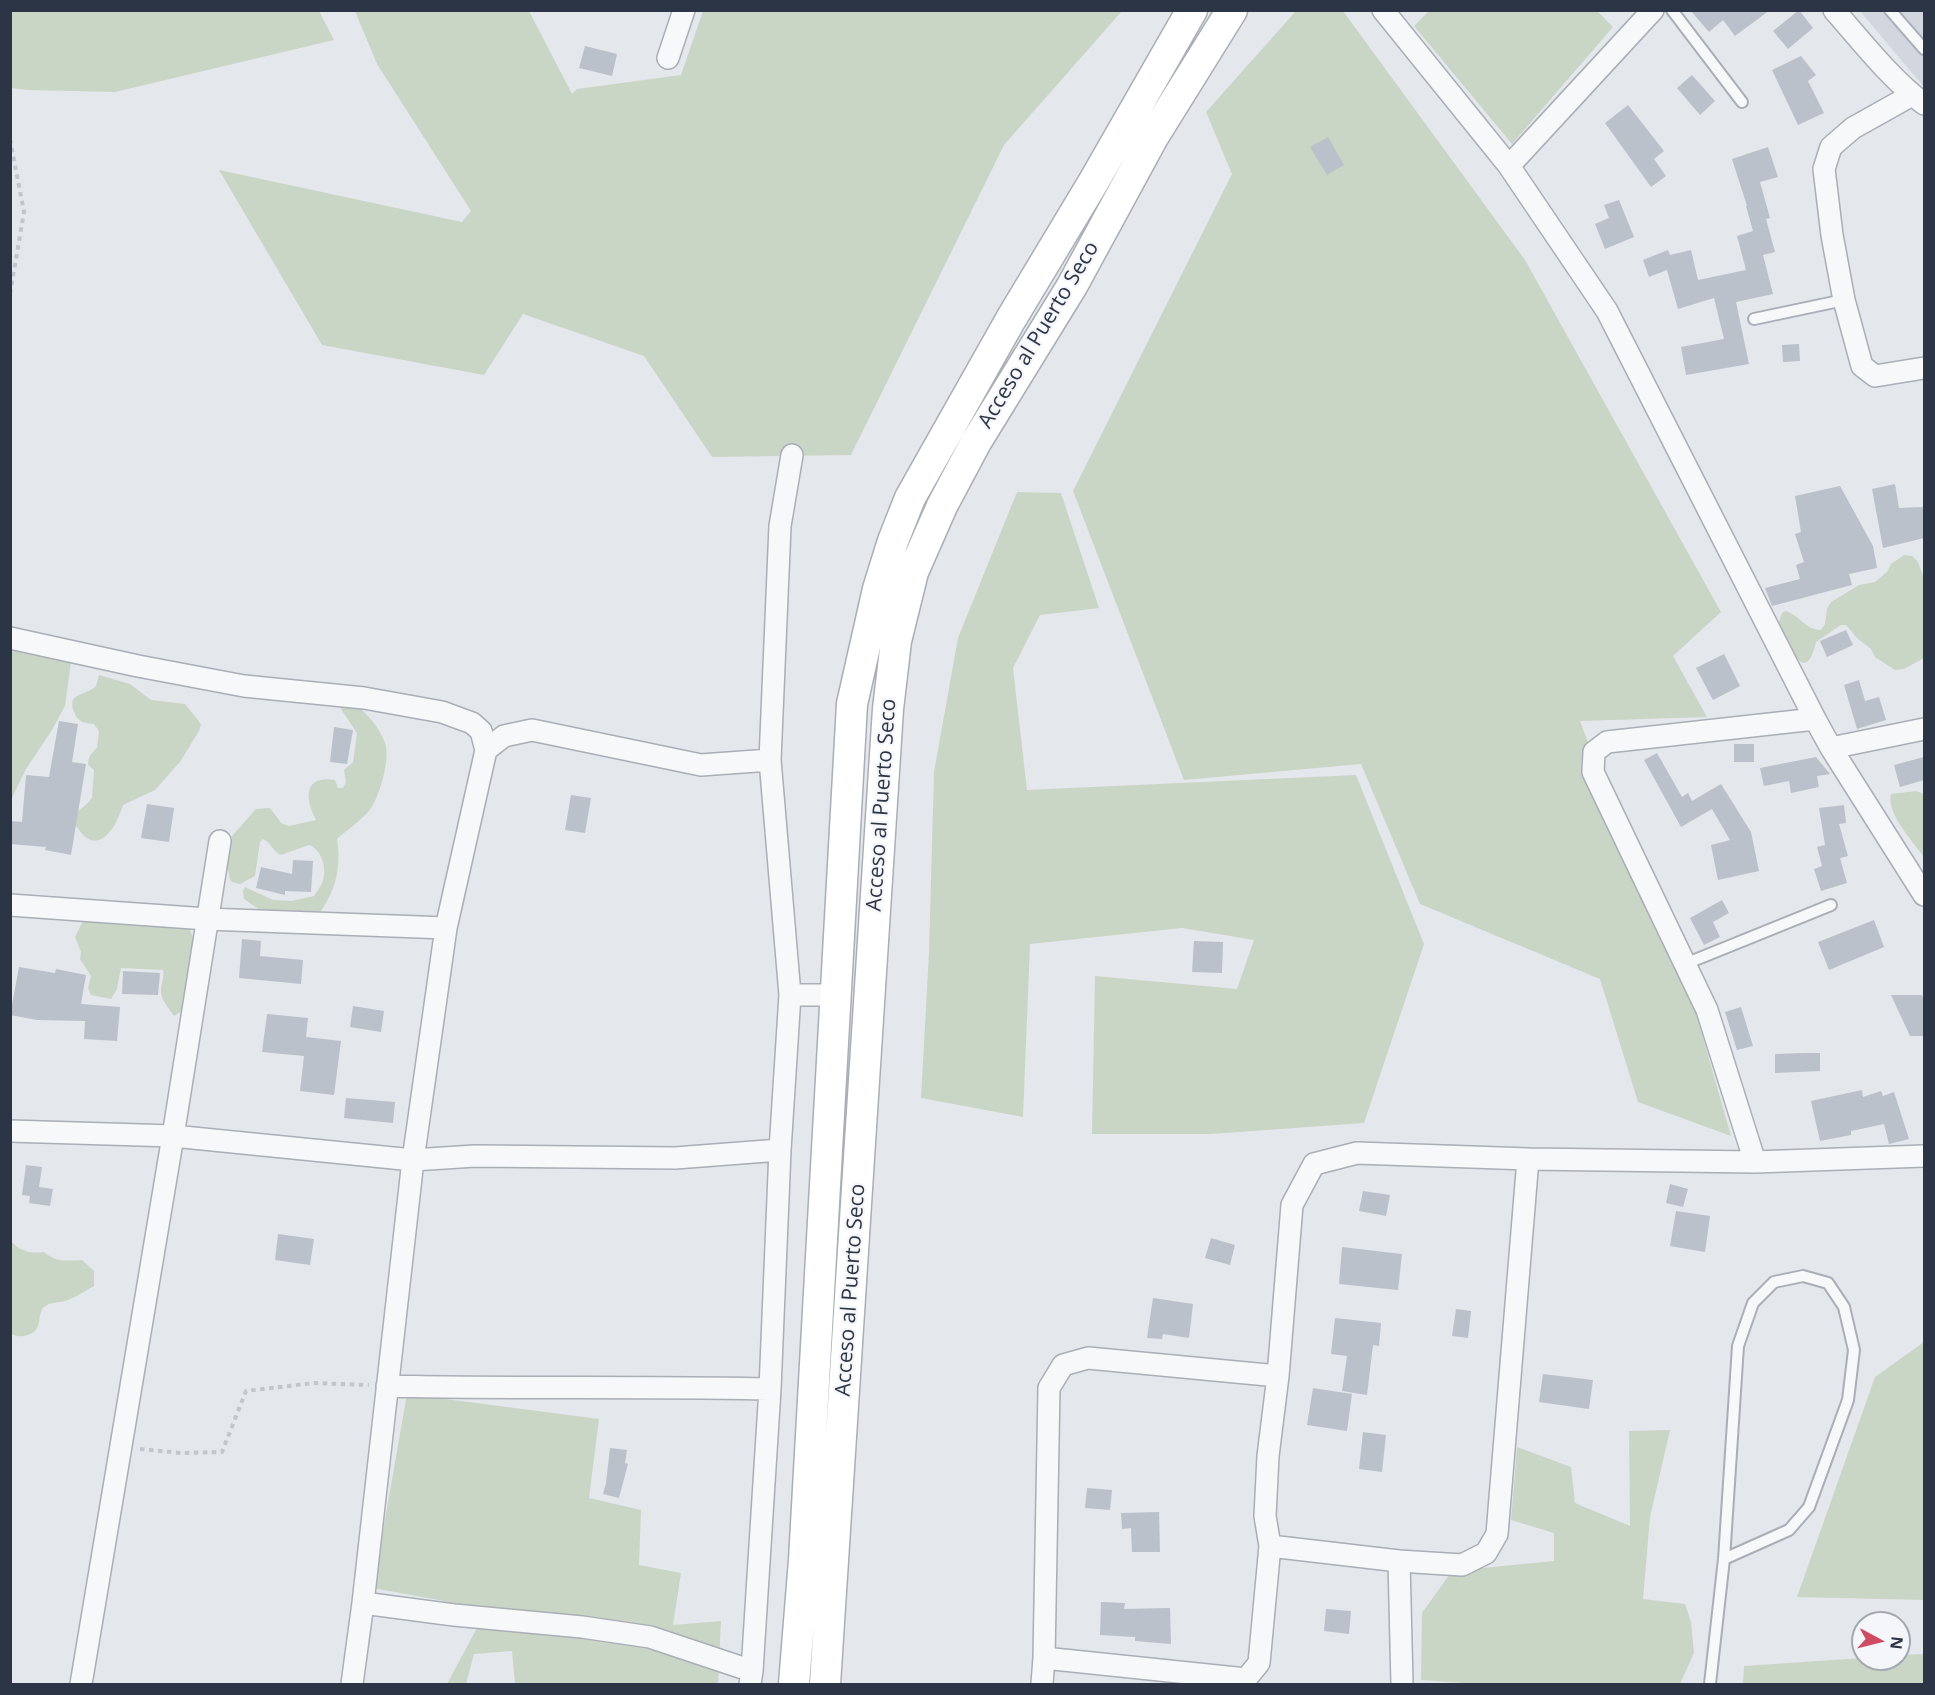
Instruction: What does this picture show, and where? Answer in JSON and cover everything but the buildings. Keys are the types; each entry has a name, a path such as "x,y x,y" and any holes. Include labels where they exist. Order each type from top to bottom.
{"main road":[{"name":"Acceso al Puerto Seco","path":"794,1684 804,1560 852,704 878,589 892,541 915,488 1192,10"},
{"name":"Acceso al Puerto Seco","path":"825,1684 888,709 896,641 913,572 942,506 976,442 1072,286 1153,136 1232,10"}],"street":[{"path":"668,58 684,10"},
{"path":"1383,10 1509,166 1607,311 1815,719 1924,895"},
{"path":"1509,166 1653,10"},
{"path":"1834,10 1883,66 1918,100 1853,128 1831,147 1824,169 1832,235 1845,300 1862,366 1875,376 1924,368"},
{"path":"363,1603 454,1615 582,1627 650,1637 751,1678 770,1389 780,1150 790,995 770,760 780,526 792,455"},
{"path":"10,638 244,686 364,698 442,712 472,723 481,731 486,750 446,928 413,1160 352,1684"},
{"path":"1755,1162 1707,1010 1593,772 1594,752 1607,742 1815,719"},
{"path":"1831,748 1924,729"},
{"path":"486,750 504,736 532,730 701,765 770,760"},
{"path":"81,1684 220,841"},
{"path":"10,905 207,919 446,928"},
{"path":"790,995 836,995"},
{"path":"10,1131 173,1136 413,1160 475,1156 675,1158 780,1150"},
{"path":"1044,1658 1245,1682 1259,1663 1270,1546 1264,1516 1268,1456 1278,1376 1292,1205 1314,1164 1357,1153 1528,1159 1755,1162 1924,1156"},
{"path":"1270,1546 1399,1561 1462,1565 1486,1553 1497,1534 1528,1159"},
{"path":"1042,1684 1049,1388 1063,1365 1088,1358 1278,1376"},
{"path":"387,1386 770,1389"},
{"path":"1399,1561 1402,1684"}],"lane":[{"path":"1672,10 1742,102"},
{"path":"1890,10 1924,49"},
{"path":"1754,319 1845,300"},
{"path":"1685,964 1831,905"},
{"path":"1710,1684 1724,1559 1738,1346 1753,1303 1774,1282 1803,1276 1828,1283 1845,1307 1854,1350 1848,1400 1809,1507 1789,1530 1724,1559"}],"path":[{"path":"10,139 24,212 10,294"},
{"path":"121,1447 181,1453 222,1452 246,1391 314,1383 387,1386"}],"shaded area":[{"path":"1860,11 1924,11 1924,87 1923,86"}],"green space":[{"path":"11,10 319,11 334,40 115,92 27,90 11,88"},
{"path":"1596,10 1613,27 1512,144 1414,26 1429,11"},
{"path":"355,11 529,11 572,94 577,89 681,75 703,11 1122,11 1004,145 851,455 712,457 644,356 523,314 484,375 322,345 219,170 462,222 471,211 377,64"},
{"path":"1296,11 1343,11 1525,260 1721,612 1673,656 1707,717 1580,721 1627,846 1692,999 1731,1136 1638,1102 1600,979 1420,904 1361,764 1184,780 1073,491 1232,174 1206,112"},
{"path":"1017,492 1061,493 1099,608 1040,615 1013,668 1027,790 1356,775 1424,944 1364,1123 1211,1134 1092,1134 1095,976 1237,989 1254,940 1182,928 1030,944 1023,1117 921,1098 929,952 934,772 958,638"},
{"path":"1904,555 1912,556 1918,562 1924,578 1924,658 1904,669 1895,670 1875,657 1871,649 1846,625 1841,625 1816,642 1812,656 1807,662 1801,662 1796,657 1779,622 1782,613 1786,611 1807,625 1821,630 1831,602 1859,585 1875,582 1887,572 1891,564"},
{"path":"11,646 71,662 65,706 26,769 11,800"},
{"path":"99,675 130,684 151,700 185,704 201,724 180,762 155,790 123,805 110,832 98,840 91,840 84,836 71,820 92,798 94,770 88,762 90,755 97,748 99,731 94,724 78,719 72,702 77,696 96,686"},
{"path":"354,703 372,721 385,743 385,768 377,797 369,811 337,839 339,860 336,880 317,916 266,914 244,899 245,887 273,900 291,901 314,896 324,878 323,861 314,847 309,845 281,855 263,839 260,842 255,876 240,884 230,879 225,859 226,847 232,836 256,809 271,809 281,823 289,826 316,820 309,797 312,785 325,779 335,780 338,788 343,788 346,782 344,770 353,762 357,733 341,709 342,705"},
{"path":"1916,791 1924,794 1924,857 1896,818 1891,802 1891,794"},
{"path":"90,917 187,922 194,941 182,1011 174,1016 163,1000 161,990 163,970 121,968 117,989 111,999 91,995 88,988 91,976 80,959 81,952 75,937 83,921"},
{"path":"11,1241 26,1251 44,1252 52,1258 82,1260 94,1271 94,1286 69,1300 51,1303 44,1307 36,1330 26,1336 11,1334"},
{"path":"1924,1342 1924,1600 1797,1597 1875,1377"},
{"path":"407,1394 599,1419 589,1498 641,1510 639,1565 681,1573 673,1625 721,1621 718,1684 515,1684 512,1651 474,1654 466,1684 447,1684 487,1609 373,1588"},
{"path":"1670,1430 1650,1517 1643,1599 1685,1604 1691,1622 1694,1653 1680,1684 1477,1684 1421,1680 1422,1613 1452,1571 1554,1561 1554,1533 1511,1520 1517,1447 1571,1467 1575,1503 1630,1526 1629,1431"},
{"path":"1924,1654 1924,1684 1743,1684 1744,1666 1851,1659 1851,1671 1911,1671 1911,1655"}]}
